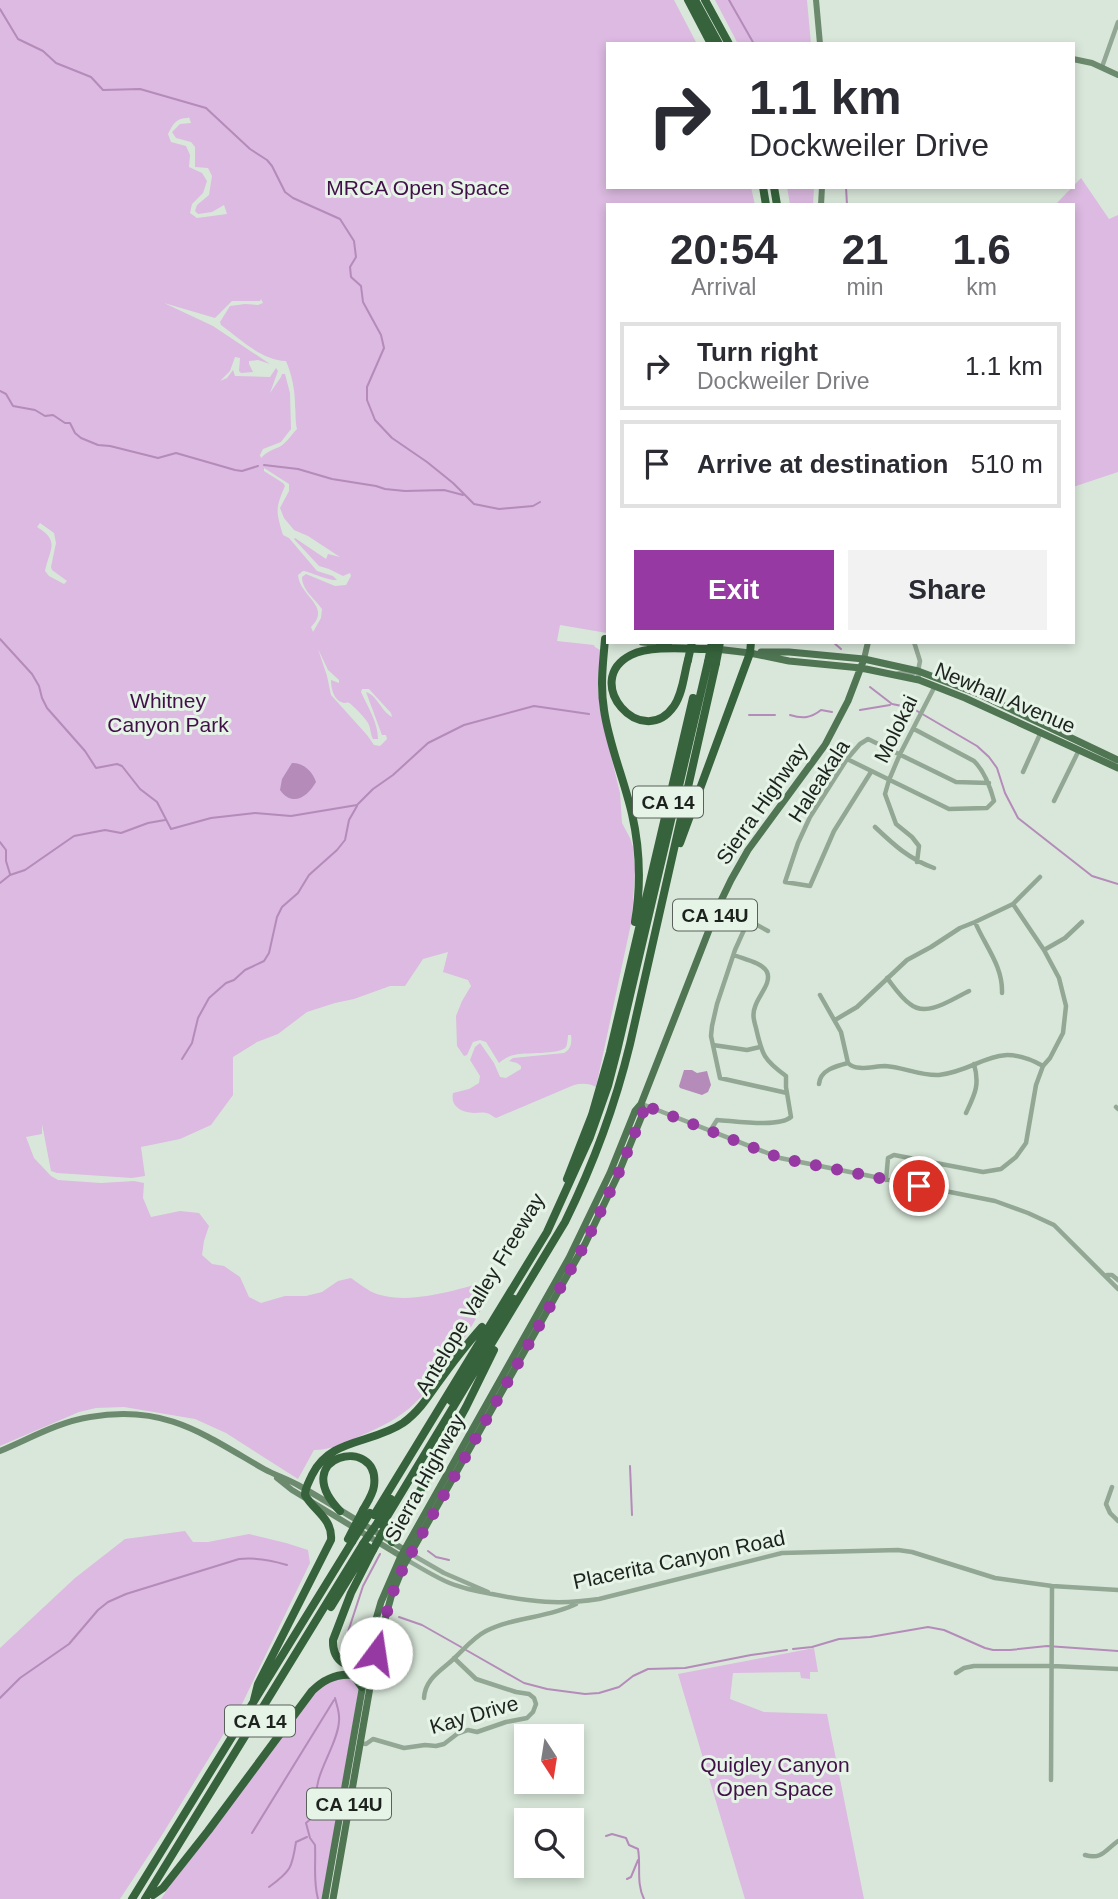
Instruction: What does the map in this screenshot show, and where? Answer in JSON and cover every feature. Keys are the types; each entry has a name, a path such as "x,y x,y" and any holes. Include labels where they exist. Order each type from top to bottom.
{"highway":[{"path":"688,0 710,42"},
{"path":"700,0 720,42"},
{"path":"700,0 728,42"},
{"path":"606,639 602,676 604,709 632,813 638,852 639,887 634,931 636,943"},
{"path":"691,646 678,698 672,709 651,720 633,718 615,701 612,689 615,671 632,654 652,650 691,646 713,644"},
{"name":"Antelope Valley Freeway","path":"375,1518 388,1515 496,1339 565,1222 586,1180 598,1126 668,875 713,644"},
{"name":"Antelope Valley Freeway","path":"150,1898 360,1545 482,1327 549,1217 598,1126 611,1086 636,943 713,644"},
{"path":"668,875 750,653 751,644"},
{"path":"611,1086 710,662"},
{"path":"135,1899 360,1545 547,1232 598,1126"},
{"path":"254,1700 258,1684 331,1540 328,1523 306,1494 317,1465 326,1455 392,1429 411,1416 482,1327"},
{"path":"392,1542 466,1406 493,1353 496,1339"},
{"path":"340,1511 325,1492 324,1474 336,1459 355,1456 365,1462 374,1475 375,1518"},
{"path":"360,1545 351,1593 333,1640 334,1652 342,1662 369,1670"},
{"name":"Antelope Valley Freeway","path":"135,1899 315,1603 360,1545"},
{"path":"150,1898 163,1888 208,1831 318,1685 328,1679 349,1674 355,1677 362,1687"}],"main road":[{"path":"816,0 820,42"},
{"path":"1075,60 1102,67 1118,75"},
{"name":"Newhall Avenue","path":"713,644 789,661 861,668 919,680 1041,732 1046,731 1071,742 1079,750 1093,752"},
{"name":"Sierra Highway","path":"333,1899 362,1687 406,1555 569,1258 610,1173 635,1111 641,1104 731,880 748,850 825,745 848,701 868,644"},
{"name":"Newhall Avenue","path":"750,653 777,651 864,659 918,671 979,694 1118,763"},
{"name":"Sierra Highway","path":"406,1555 585,1244 643,1113 641,1104"},
{"name":"Placerita Canyon Road","path":"0,1451 76,1420 102,1415 132,1414 170,1420 189,1426 267,1470 406,1555"},
{"name":"Placerita Canyon Road","path":"306,1494 392,1542 406,1555"},
{"name":"Sierra Highway","path":"325,1899 360,1743 369,1670"}],"street":[{"path":"1102,67 1118,22"},
{"path":"915,644 920,661 919,680"},
{"path":"895,674 901,671 912,674 918,671"},
{"name":"Molokai","path":"917,862 919,846 897,824 891,811 886,794 888,780 935,686 943,683 967,693 979,694"},
{"path":"847,759 949,809 987,808 994,801 989,783 974,761 914,729"},
{"path":"1023,772 1041,732"},
{"name":"Haleakala","path":"871,772 834,831 810,886 785,882 810,817 847,759 860,744 868,739 900,754"},
{"path":"1054,801 1079,750"},
{"path":"900,754 956,782 989,783"},
{"path":"876,827 917,862 934,868"},
{"path":"835,1020 857,1007 906,960 960,928 1013,904 1040,877"},
{"path":"886,1180 888,1158 894,1155 983,1172 1001,1169 1016,1157 1026,1143 1035,1085 1062,1033 1066,1006 1059,978 1013,904"},
{"path":"737,914 768,931"},
{"path":"748,920 717,1004 712,1026 711,1036 720,1078 787,1093"},
{"path":"975,922 999,970 1003,984 1002,993"},
{"path":"1044,950 1065,938 1082,922"},
{"path":"710,1131 718,1120 746,1122 789,1119 791,1116 786,1076 768,1062 760,1047 754,1010 768,982 768,973 763,967 734,955"},
{"path":"887,978 908,1003 920,1009 934,1007 969,991"},
{"path":"820,995 835,1020 846,1047 848,1063 854,1068 885,1066 937,1075 996,1055 1015,1055 1043,1066"},
{"path":"713,1045 747,1050 760,1047"},
{"path":"819,1084 822,1074 848,1063"},
{"path":"966,1113 979,1078 975,1064"},
{"path":"641,1104 780,1158 995,1201 1028,1213 1054,1225 1118,1289"},
{"path":"1106,1275 1112,1275 1118,1280"},
{"path":"1112,1488 1105,1504 1118,1521"},
{"name":"Placerita Canyon Road","path":"406,1555 451,1584 495,1595 546,1603 579,1602 616,1595 796,1551 898,1550 986,1576 1052,1586 1118,1590"},
{"path":"1051,1780 1052,1586"},
{"path":"424,1698 426,1686 433,1675 483,1632 563,1610 579,1602"},
{"path":"546,1603 546,1614"},
{"name":"Kay Drive","path":"360,1743 366,1744 373,1739 404,1748 444,1744 468,1730 477,1732 527,1718 533,1712 536,1704 529,1693 516,1692 475,1679 454,1658"},
{"path":"956,1673 974,1666 1118,1669"},
{"path":"1085,1855 1096,1858 1101,1856 1118,1841"}],"green space":[{"path":"0,0 674,0 696,42 606,42 606,189 751,189 755,203 606,203 606,633 560,625 557,641 594,645 600,650 600,710 620,793 622,823 633,847 635,869 632,919 596,1087 574,1085 496,1118 487,1113 461,1110 455,1105 453,1093 479,1083 480,1076 470,1060 475,1047 480,1043 500,1077 506,1078 521,1069 517,1063 509,1061 513,1058 564,1053 570,1048 571,1035 568,1035 566,1046 562,1050 514,1055 499,1063 486,1042 480,1040 473,1042 464,1056 457,1046 456,1016 471,986 468,980 443,972 448,952 423,959 405,986 390,986 307,1012 278,1034 257,1042 233,1057 233,1095 211,1125 180,1139 141,1147 145,1176 132,1178 51,1171 42,1124 42,1134 26,1137 34,1158 51,1176 58,1180 144,1183 143,1198 151,1217 180,1211 199,1213 209,1226 202,1255 212,1264 224,1266 240,1277 249,1297 261,1303 285,1296 306,1296 322,1292 338,1281 351,1278 370,1291 400,1298 435,1295 500,1278 451,1359 415,1403 374,1430 337,1446 314,1450 298,1479 226,1433 195,1419 124,1407 79,1412 0,1446","holes":["189,117 191,123 180,124 172,132 176,138 191,142 195,147 195,167 208,168 212,176 209,195 197,205 195,211 198,214 212,212 224,205 227,214 197,218 190,213 192,204 203,193 207,181 202,173 189,167 190,155 186,146 171,142 168,134 175,122","261,299 263,303 258,305 230,306 220,322 259,353 286,361 290,372 297,429 283,444 261,458 263,449 281,442 291,429 290,393 285,374 282,374 270,393 278,371 276,368 270,377 235,376 233,370 227,378 220,381 230,371 235,357 240,358 241,373 253,372 249,361 258,360 270,364 213,326 164,303 215,318 232,301","264,468 289,484 289,491 280,508 294,530 340,557 328,554 326,559 294,539 319,566 343,576 350,573 351,576 346,585 335,586 306,574 302,577 306,590 322,609 321,618 313,632 311,627 317,620 317,607 300,583 298,575 305,571 337,580 317,571 289,538 283,535 278,510 285,486 264,471","40,523 54,533 56,543 51,567 67,581 64,584 45,571 52,546 49,537 37,527","318,649 328,670 339,680 339,683 331,680 335,697 341,702 351,704 362,716 369,725 373,739 378,739 376,727 362,689 369,689 391,713 392,717 366,692 382,735 386,735 387,739 380,746 374,745 331,695"]},
{"path":"715,0 807,0 811,42 737,42"},
{"path":"1081,178 1109,219 1118,215 1118,472 1075,486 1075,203 1057,203 1070,189 1075,189 1075,184"},
{"path":"787,189 814,189 813,203 790,203"},
{"path":"185,1531 193,1542 208,1542 249,1534 286,1543 308,1550 310,1563 242,1704 120,1899 0,1899 0,1648 75,1578 125,1539"},
{"name":"Quigley Canyon Open Space","path":"814,1648 818,1672 810,1672 810,1679 801,1678 800,1672 733,1673 730,1699 764,1712 827,1714 864,1899 745,1899 678,1674"},
{"path":"339,1678 354,1678 359,1688 322,1899 161,1899 310,1697 320,1687"}],"shaded area":[{"path":"292,763 307,768 316,782 309,792 295,799 280,790 282,779"},
{"path":"684,1070 697,1073 707,1071 711,1085 708,1092 702,1095 680,1088"}],"waterway":[{"path":"729,0 753,42"},
{"path":"0,9 18,39 43,51 56,63 91,77 103,90 140,89 206,108 250,149 267,160 285,192 340,219 354,241 356,257 350,267 351,277 361,286 363,302 381,335 384,348 367,387 367,400 375,420 392,438 427,462 474,504 499,509 533,506 540,502"},
{"path":"846,189 847,203"},
{"path":"0,391 6,394 13,406 35,410 45,416 53,415 65,423 70,423 81,438 98,445 158,458 176,453 242,471 258,466"},
{"path":"264,465 298,469 332,479 385,489 444,490 463,495"},
{"path":"0,639 32,674 47,708 85,751 96,768 117,764 122,766 140,789 157,802 171,829 211,818 255,813 291,816 357,805 428,743 464,725 534,706 589,714"},
{"path":"835,644 841,649"},
{"path":"870,687 892,704 912,708 977,746 997,768 1005,793 1018,818 1092,876 1118,884"},
{"path":"860,710 890,705"},
{"path":"790,715 803,717 821,710 832,712"},
{"path":"749,715 775,715"},
{"path":"182,1059 192,1043 198,1018 209,998 245,970 264,961 269,953 282,907 298,893 309,875 345,840 349,820 357,806"},
{"path":"0,883 10,875 25,870 74,836 105,830 121,833 165,820"},
{"path":"0,842 6,850 10,874"},
{"path":"630,1466 632,1515"},
{"path":"428,1551 436,1557 449,1560"},
{"path":"346,1638 363,1586 380,1554"},
{"path":"0,1698 20,1678 69,1644 108,1602 239,1559 264,1559 287,1565"},
{"path":"399,1617 422,1625 461,1647"},
{"path":"793,1649 839,1639 870,1637 928,1627 944,1630 993,1650 1047,1646 1118,1651"},
{"path":"466,1650 524,1683 585,1694 619,1687 648,1669 685,1668 787,1650"},
{"path":"318,1899 315,1845 306,1823 313,1817 314,1810 311,1806 318,1801 318,1783 337,1731 339,1715 335,1698"},
{"path":"252,1833 334,1700"},
{"path":"606,1836 612,1834 626,1838 629,1845 638,1849 640,1887 644,1899"},
{"path":"269,1887 289,1868 296,1842 307,1837"},
{"path":"627,1879 631,1877 638,1860"}],"route":[{"path":"376,1653 391,1597 404,1566 585,1244 617,1177 643,1113 641,1104 780,1158 919,1186"}],"park label":[{"name":"MRCA Open Space","path":"418,188"},
{"name":"Whitney Canyon Park","path":"168,713"}]}
